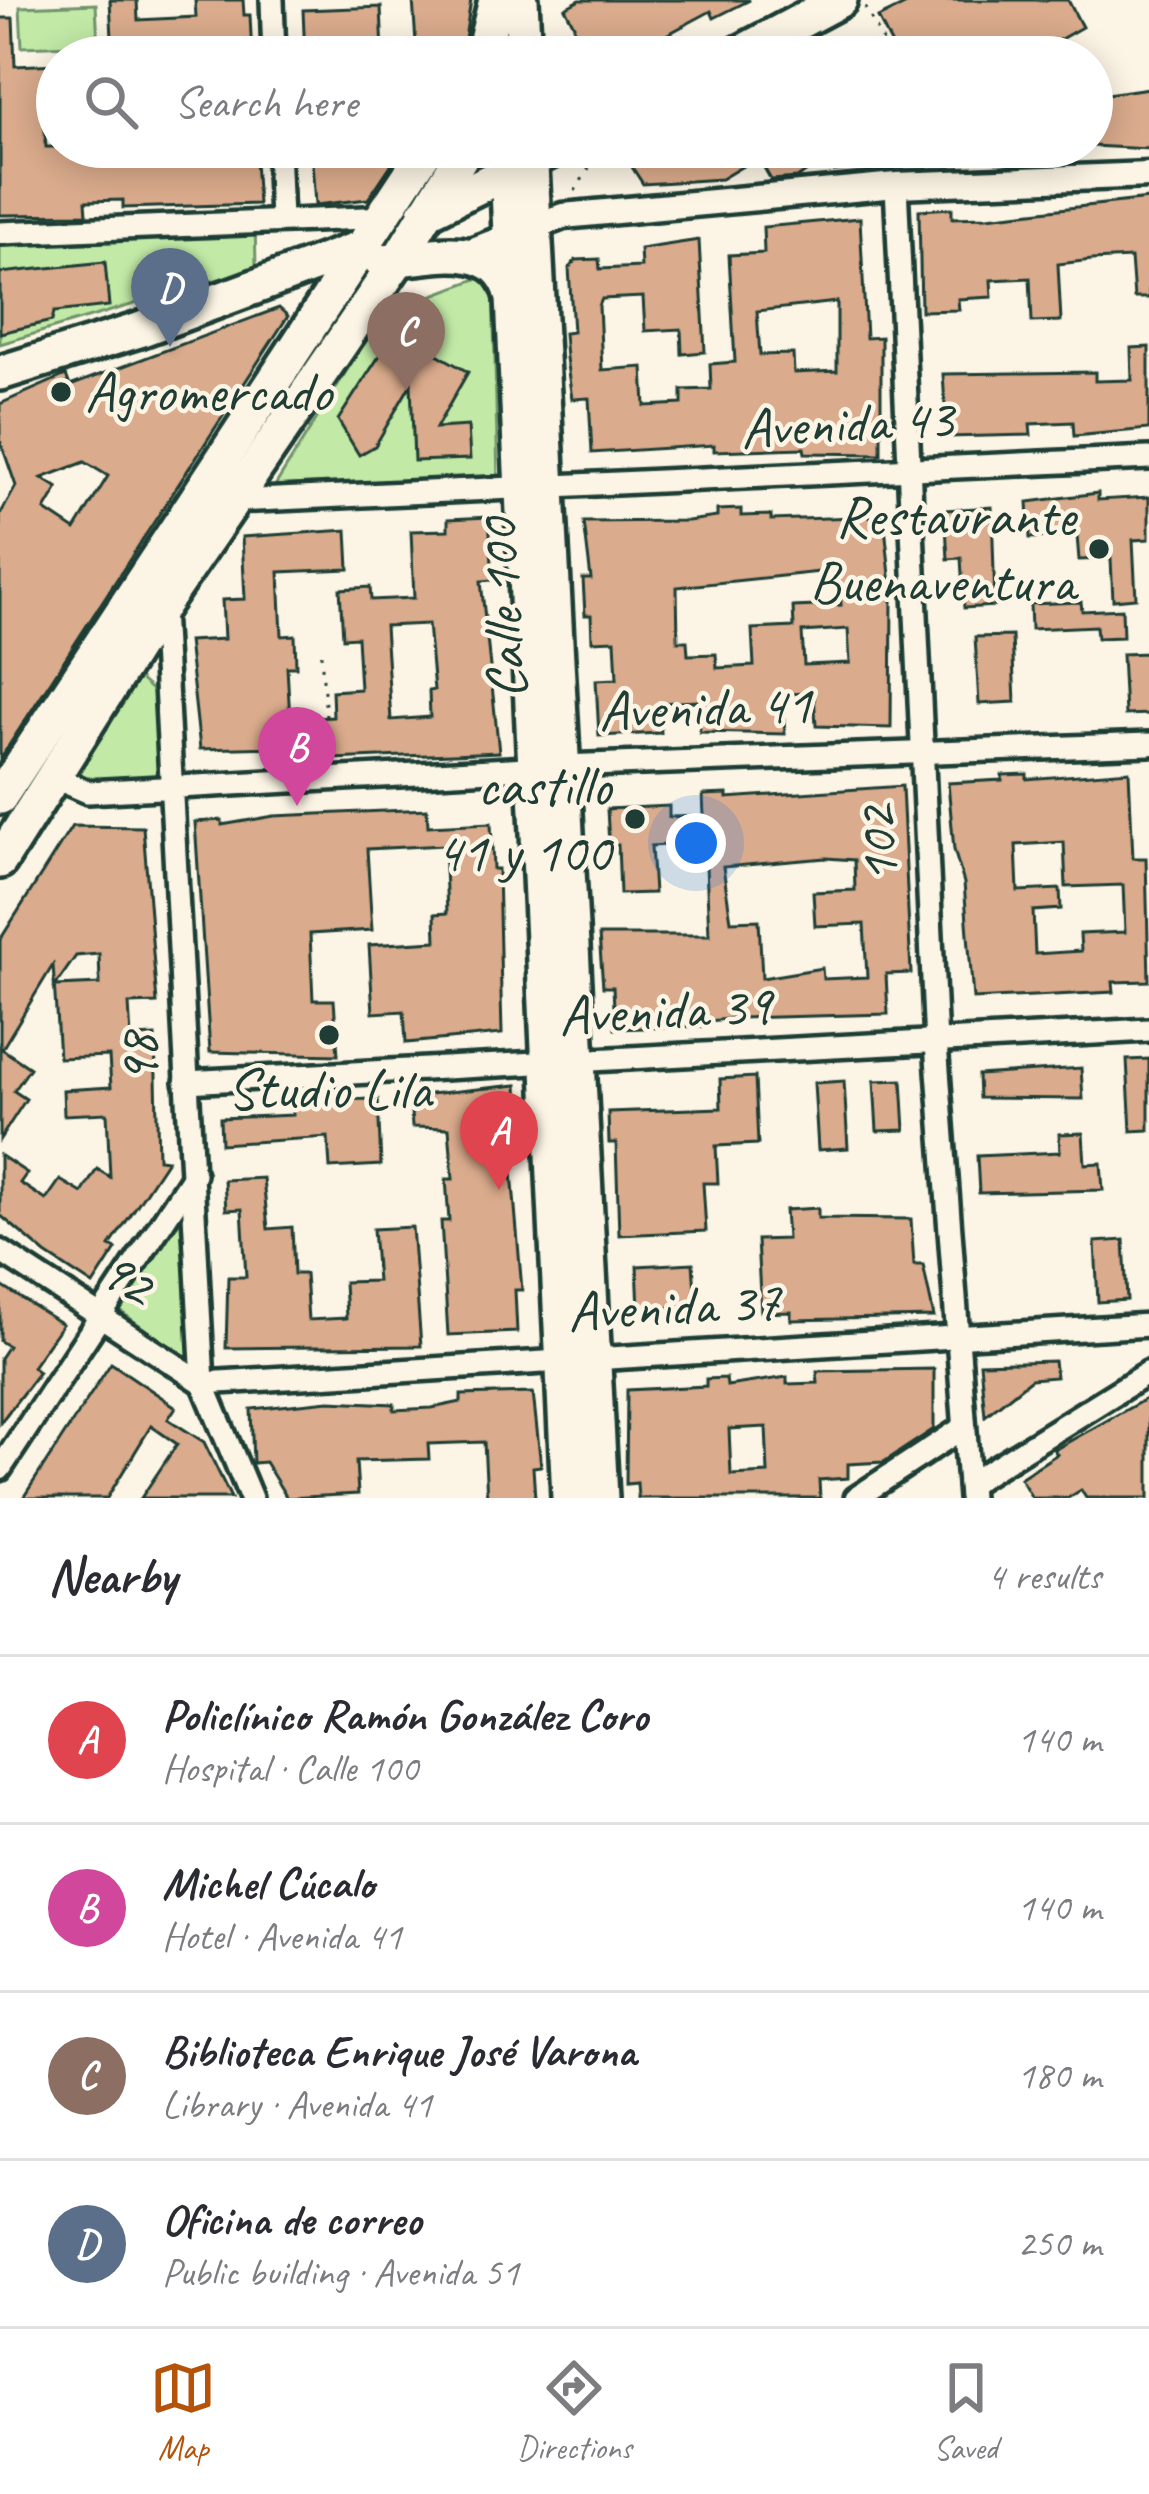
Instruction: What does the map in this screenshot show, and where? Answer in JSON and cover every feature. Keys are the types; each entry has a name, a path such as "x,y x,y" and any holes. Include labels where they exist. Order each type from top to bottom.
{"main road":[{"path":"497,0 511,36"},
{"path":"488,36 497,0"},
{"path":"520,36 521,0"},
{"path":"772,36 840,0"},
{"path":"3,784 415,168"},
{"path":"0,861 162,605 398,260 453,168"},
{"path":"0,373 274,284 367,243 504,168"},
{"name":"Calle 100","path":"526,168 513,300 537,486"},
{"name":"Calle 100","path":"523,229 576,1359 569,1498"},
{"path":"367,243 398,260 461,253 503,274 513,300"},
{"path":"356,321 398,287 461,253"},
{"path":"274,284 289,288 302,308 296,346"},
{"name":"Calle 100","path":"576,1359 601,1498"}],"street":[{"path":"272,0 273,36"},
{"path":"279,168 281,220"},
{"path":"461,253 563,216 896,185 1149,175"},
{"name":"102","path":"896,185 936,1043 970,1491"},
{"path":"0,233 281,220 367,243"},
{"name":"Avenida 43","path":"234,501 1149,458"},
{"name":"98","path":"162,605 203,1382 251,1498"},
{"name":"Avenida 41","path":"47,787 88,792 549,767 1149,744"},
{"path":"3,784 47,787"},
{"name":"Avenida 39","path":"186,1082 1149,1030"},
{"path":"0,1469 194,1174"},
{"name":"92","path":"0,1251 203,1382"},
{"name":"Avenida 37","path":"203,1382 959,1339 1144,1322"},
{"path":"970,1491 1149,1372"},
{"path":"856,1498 964,1427"}],"path":[{"path":"861,0 880,36"},
{"path":"321,654 331,782"}],"green space":[{"path":"96,4 98,36 36,36 36,46 22,47 20,7"},
{"path":"255,219 256,268 0,344 0,233"},
{"path":"476,279 488,279 493,286 498,481 273,489 382,314"},
{"path":"134,674 156,694 163,782 86,785 71,775"},
{"path":"183,1204 190,1362 120,1311"}],"building":[{"path":"110,0 137,0 138,20 196,17 195,0 243,0 244,15 250,15 251,36 112,36"},
{"path":"413,0 471,0 465,36 416,36"},
{"path":"580,0 750,0 714,18 711,11 664,36 573,36 574,25 565,8"},
{"path":"915,0 1068,0 1082,27 1066,36 887,36 878,18"},
{"path":"381,7 382,36 304,36 303,10"},
{"path":"0,18 13,18 15,66 36,65 36,168 255,168 258,204 123,208 123,200 86,201 87,214 0,215"},
{"path":"1149,88 1149,149 1113,147 1113,93"},
{"path":"312,168 389,168 368,199 315,205"},
{"path":"633,168 740,168 721,179 643,184"},
{"path":"764,168 812,168 797,178 771,180"},
{"path":"1149,199 1149,298 1134,298 1131,258 1092,260 1058,264 1061,321 1032,322 1030,278 991,280 992,297 958,299 959,310 921,311 919,210 952,208 952,218 987,217"},
{"path":"860,218 866,338 881,337 881,454 805,453 804,448 714,451 714,445 592,453 589,398 572,399 566,358 564,333 573,332 569,268 576,260 599,259 600,269 641,267 640,249 699,240 705,352 682,354 681,329 645,331 643,297 602,299 599,306 602,370 643,367 645,406 682,404 682,390 711,389 710,364 735,362 729,255 764,253 763,227","holes":["837,302 837,371 794,373 793,354 760,355 757,311"]},
{"path":"105,262 109,306 54,312 52,321 0,333 0,273"},
{"path":"279,308 288,316 0,759 0,515 16,486 0,440 0,404 66,375 70,386","holes":["85,462 108,476 75,530 45,510 58,488 42,478"]},
{"path":"396,330 468,372 436,428 468,426 470,459 414,461 411,384 375,446 359,455 338,420"},
{"path":"1149,347 1149,429 1074,436 1073,422 1030,424 1031,435 947,437 943,374 1095,372 1095,381 1132,380 1131,348"},
{"path":"1098,493 1098,500 1149,497 1149,539 1133,540 1136,598 1113,600 1111,559 1079,560 1077,536 1030,538 1028,502"},
{"path":"992,507 995,606 964,608 961,558 948,559 945,510"},
{"path":"741,509 741,516 771,515 771,520 884,516 892,595 891,728 816,726 814,693 782,694 785,734 700,732 698,701 659,703 661,733 599,736 596,680 617,679 615,640 592,641 591,615 585,615 583,579 591,579 584,522 688,521 717,517 717,510","holes":["839,570 841,605 793,607 794,627 752,629 754,666 717,668 716,654 688,655 687,641 678,641 677,587","848,629 850,663 804,665 802,632"]},
{"path":"489,517 493,580 481,581 499,752 285,761 284,747 200,749 188,641 224,639 222,600 245,599 242,537 347,530 349,569 279,572 282,636 295,635 296,667 287,667 290,719 333,717 332,691 360,689 357,637 343,638 340,589 370,587 371,600 414,598 411,531 448,530 448,519","holes":["428,624 434,690 429,691 430,717 391,720 385,626"]},
{"path":"1081,602 1082,611 1122,609 1123,637 1097,638 1096,626 1031,629 1030,604"},
{"path":"1012,636 1015,702 979,704 975,637"},
{"path":"1147,653 1149,714 1125,715 1122,654"},
{"path":"1129,771 1133,858 1146,858 1149,981 1113,982 1114,992 973,999 964,883 954,850 948,783 1002,780 1002,775 1027,774 1027,779","holes":["1064,842 1066,887 1123,885 1125,932 1080,934 1081,951 1035,954 1033,911 1061,909 1060,889 1018,891 1016,845"]},
{"path":"902,786 911,973 886,974 888,1014 738,1018 708,1021 708,1026 615,1029 613,987 603,987 599,935 709,935 705,843 651,846 654,893 620,894 618,845 609,845 607,809 669,806 669,817 704,816 703,795 727,794 727,798","holes":["854,860 855,890 813,892 815,926 864,924 867,977 823,979 822,968 762,978 759,920 731,921 723,867"]},
{"path":"427,809 428,826 491,823 493,869 498,869 502,1034 406,1043 404,1011 373,1013 369,945 436,941 435,914 447,913 444,845 367,849 372,930 310,934 313,1000 334,1000 338,1055 210,1052 195,822 222,820 222,825 274,816"},
{"path":"72,826 143,827 157,1003 129,1004 131,1037 155,1036 158,1159 167,1160 110,1246 116,1249 93,1285 0,1215 0,1155 27,1173 20,1183 46,1200 60,1180 82,1193 97,1169 110,1177 107,1113 64,1115 63,1090 111,1087 109,1056 59,1058 53,965 2,1049 30,1068 14,1091 26,1099 0,1139 0,940","holes":["99,954 100,984 55,986 76,956"]},
{"path":"1149,1059 1149,1130 1131,1131 1127,1060"},
{"path":"1081,1068 1083,1099 979,1098 978,1075"},
{"path":"755,1077 758,1144 716,1146 718,1183 703,1183 706,1231 619,1235 616,1143 609,1143 608,1112 721,1108 720,1079"},
{"path":"902,1080 905,1130 877,1131 874,1081"},
{"path":"844,1081 848,1148 818,1150 814,1083"},
{"path":"517,1085 519,1124 508,1125 522,1290 515,1290 517,1332 448,1335 441,1221 449,1221 446,1179 453,1179 449,1128 412,1127 410,1096"},
{"path":"315,1095 315,1100 378,1099 381,1165 330,1168 328,1137 221,1144 220,1118 293,1115 292,1096"},
{"path":"1083,1133 1085,1164 1101,1163 1103,1190 979,1193 977,1156 1060,1152 1059,1134"},
{"path":"263,1178 268,1229 292,1227 294,1274 305,1274 308,1320 346,1318 344,1282 377,1281 373,1229 412,1227 421,1346 226,1348 228,1277 246,1277 242,1209 226,1210 224,1180"},
{"path":"818,1208 818,1218 911,1219 914,1265 923,1265 934,1317 791,1320 791,1312 761,1313 757,1240 787,1239 785,1210"},
{"path":"1124,1240 1127,1300 1098,1302 1095,1242"},
{"path":"693,1263 696,1306 639,1309 637,1266"},
{"path":"0,1285 62,1324 32,1367 39,1372 0,1423 0,1358 8,1346 0,1341"},
{"path":"1054,1361 1056,1377 1031,1379 985,1416 980,1363"},
{"path":"111,1363 176,1407 168,1419 204,1442 231,1498 141,1498 177,1444 151,1426 107,1498 23,1498"},
{"path":"934,1369 934,1429 884,1462 848,1464 848,1478 819,1480 820,1498 638,1498 637,1483 626,1484 627,1390 706,1386 706,1379 726,1378 727,1386 787,1377 787,1384 818,1383 817,1371","holes":["766,1427 768,1473 731,1475 729,1429"]},
{"path":"533,1393 541,1466 533,1467 535,1498 487,1498 484,1442 428,1444 429,1459 356,1461 358,1494 287,1498 265,1462 253,1463 251,1409 329,1401 394,1404 394,1410 432,1408 461,1402 461,1395"},
{"path":"1149,1397 1149,1498 1086,1498 1081,1490 1068,1498 1032,1498 1020,1478 1057,1454 1054,1450"}],"place":[{"name":"Oficina de correo","path":"170,347"},
{"name":"Biblioteca Enrique José Varona","path":"406,391"},
{"name":"Agromercado","path":"61,392"},
{"name":"Restaurante Buenaventura","path":"1099,549"},
{"name":"Michel Cúcalo","path":"297,806"},
{"name":"castillo 41 y 100","path":"635,819"},
{"name":"Studio Lila","path":"329,1035"},
{"name":"Policlínico Ramón González Coro","path":"499,1190"}]}
